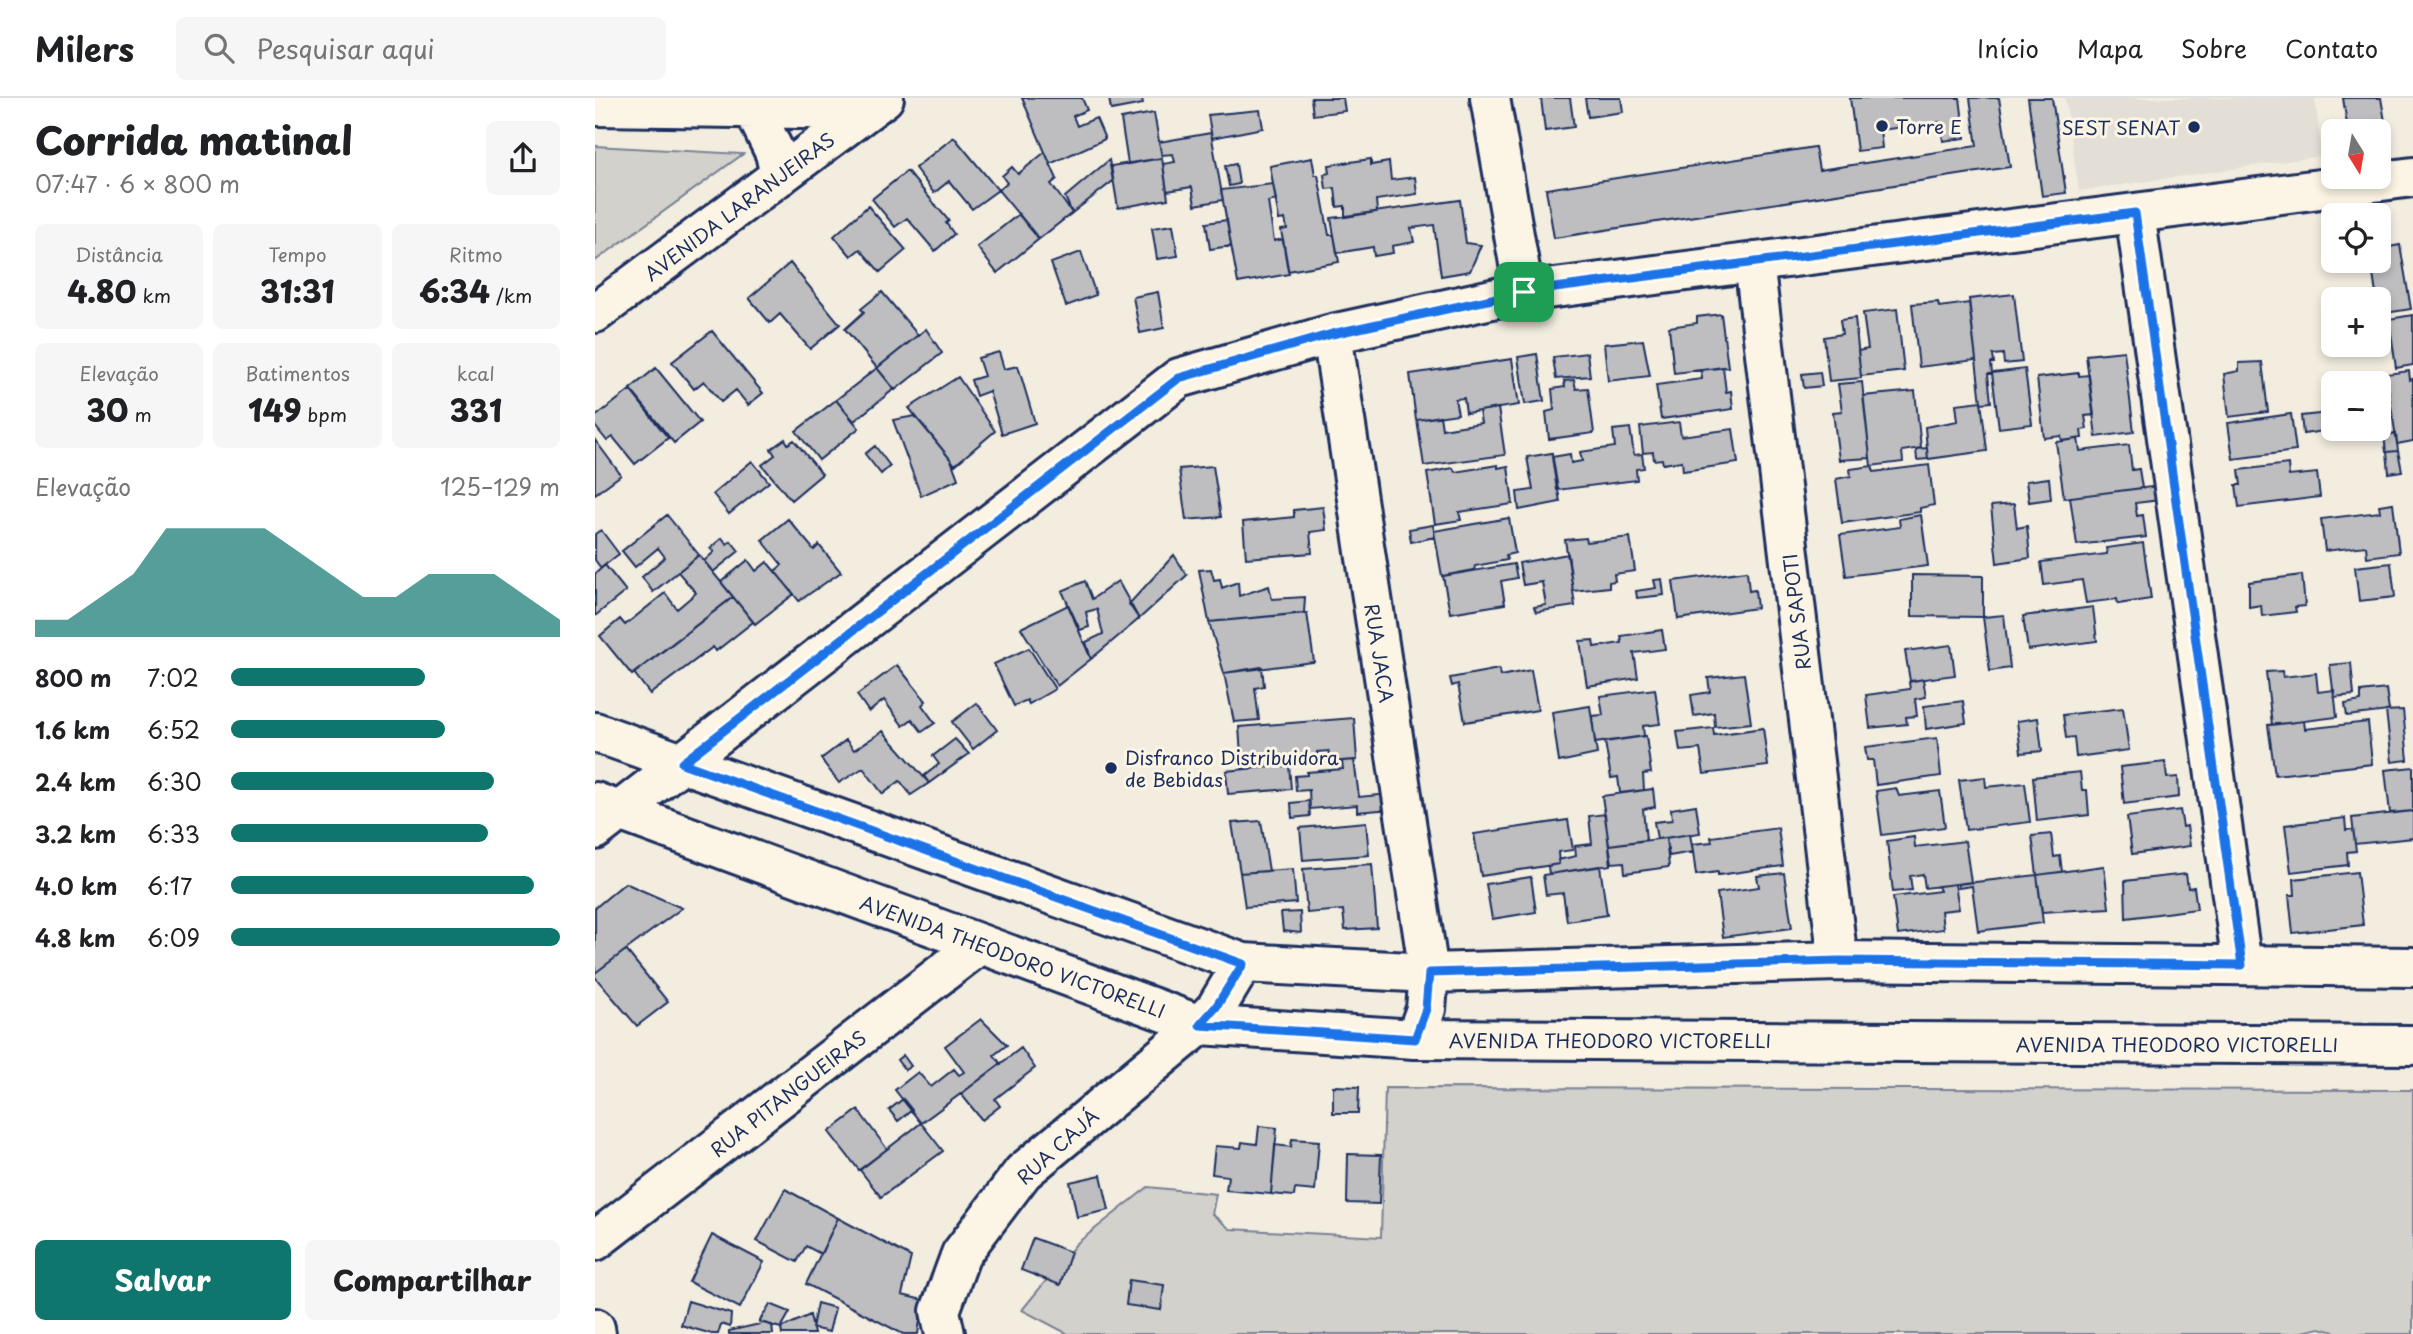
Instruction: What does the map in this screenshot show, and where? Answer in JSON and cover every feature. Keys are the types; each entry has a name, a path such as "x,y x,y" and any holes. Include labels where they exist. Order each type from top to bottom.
{"street":[{"path":"1490,98 1524,292"},
{"path":"595,106 753,108 876,104"},
{"name":"AVENIDA LARANJEIRAS","path":"595,313 876,104"},
{"path":"753,108 775,153 780,176"},
{"path":"603,814 682,763 1179,378 1332,334 1524,292 2413,177"},
{"path":"2135,213 2242,965"},
{"name":"RUA SAPOTI","path":"1754,262 1839,961"},
{"name":"RUA JACA","path":"1332,334 1429,973 1426,1009 1415,1039"},
{"path":"595,732 1243,964 1429,973 1839,961 2413,967"},
{"name":"AVENIDA THEODORO VICTORELLI","path":"603,814 980,944 1200,1025 1415,1039 2413,1045"},
{"name":"RUA PITANGUEIRAS","path":"595,1241 980,944"},
{"name":"RUA CAJÁ","path":"950,1326 961,1254 1023,1172 1200,1025 1216,1007 1243,964"},
{"path":"595,1328 596,1334"}],"shaded area":[{"name":"SEST SENAT","path":"2065,98 2315,98 2321,156 2079,191"},
{"path":"595,146 743,154 595,261"},
{"path":"1385,1088 2413,1090 2413,1334 2342,1334 2320,1328 2294,1334 1068,1334 1022,1310 1076,1244 1148,1187 1216,1194 1212,1214 1230,1229 1381,1237"}],"building":[{"path":"1022,98 1082,98 1087,110 1073,116 1077,126 1096,118 1105,139 1050,164"},
{"path":"1109,98 1142,98 1143,104 1111,110"},
{"path":"1311,98 1343,98 1345,111 1313,115"},
{"path":"1541,98 1570,98 1574,127 1545,131"},
{"path":"1585,98 1621,98 1623,112 1588,117"},
{"name":"Torre E","path":"1850,98 1960,98 1965,138 1943,141 1940,122 1880,130 1882,148 1857,151"},
{"path":"1970,98 1999,98 2010,167 1554,238 1546,189 1815,147 1819,170 1977,146"},
{"path":"2028,98 2052,98 2066,193 2042,196"},
{"path":"2343,98 2381,98 2385,119 2346,119"},
{"path":"1260,110 1263,128 1212,138 1208,115"},
{"path":"1154,113 1162,158 1128,164 1121,119"},
{"path":"1211,133 1223,200 1195,205 1192,187 1167,191 1163,164 1175,162 1173,154 1162,155 1159,142"},
{"path":"954,137 998,190 972,209 949,181 934,193 915,168"},
{"path":"1045,152 1057,179 1051,184 1072,213 1039,239 998,190 1007,183 1002,176 1012,167 1018,174"},
{"path":"1162,158 1168,199 1118,208 1111,166"},
{"path":"1312,158 1315,175 1318,175 1329,235 1334,235 1339,262 1288,271 1281,230 1287,229 1285,219 1279,220 1270,166"},
{"path":"1371,159 1371,165 1389,162 1391,180 1415,177 1417,194 1376,200 1377,212 1345,217 1345,206 1337,207 1335,188 1326,189 1324,174 1330,173 1329,165"},
{"path":"1109,160 1113,181 1072,213 1065,197"},
{"path":"1236,164 1239,184 1229,186 1225,166"},
{"path":"907,171 949,221 946,223 954,234 935,251 907,218 895,227 872,199"},
{"path":"1273,184 1276,200 1268,202 1274,241 1283,239 1289,274 1238,283 1221,190"},
{"path":"1460,200 1466,243 1481,245 1470,271 1441,276 1434,225 1411,228 1414,242 1392,246 1393,253 1374,256 1373,247 1337,253 1331,218"},
{"path":"868,206 906,250 880,272 860,249 851,256 834,236"},
{"path":"1019,214 1039,239 997,273 977,247"},
{"path":"1227,220 1231,246 1210,249 1206,223"},
{"path":"1173,225 1178,256 1157,259 1152,228"},
{"path":"2400,245 2411,309 2391,312 2391,287 2375,287 2373,273 2391,273 2391,247"},
{"path":"1081,252 1096,295 1066,306 1051,263"},
{"path":"790,263 840,324 810,349 780,314 770,323 749,298"},
{"path":"882,292 918,335 877,368 845,329 864,312 861,309"},
{"path":"1158,292 1164,328 1140,333 1133,297"},
{"path":"2014,294 2022,362 2004,364 2003,354 1993,355 1992,374 1988,374 1991,402 1981,403 1969,299"},
{"path":"1938,302 1939,307 1969,303 1976,360 1919,367 1912,304"},
{"path":"1897,309 1904,371 1861,376 1858,351 1868,349 1863,313"},
{"path":"1721,314 1728,367 1674,373 1669,327 1697,323 1697,317"},
{"path":"2413,315 2413,365 2396,368 2391,319"},
{"path":"1855,318 1861,378 1829,381 1824,337 1842,334 1840,320"},
{"path":"926,329 942,353 895,390 877,368"},
{"path":"712,331 763,393 748,405 736,390 721,402 704,381 694,389 672,362"},
{"path":"1643,340 1650,376 1608,381 1604,344"},
{"path":"2124,351 2134,432 2096,437 2086,355"},
{"path":"999,352 1004,369 1018,366 1035,423 1002,434 989,391 976,396 971,380 984,376 978,358"},
{"path":"1587,353 1590,376 1556,379 1553,357"},
{"path":"1537,354 1544,401 1525,404 1518,357"},
{"path":"1512,359 1519,405 1466,413 1464,398 1455,399 1458,414 1416,420 1410,374"},
{"path":"2262,362 2268,412 2229,417 2224,374 2239,371 2239,363"},
{"path":"1723,367 1726,392 1731,391 1733,409 1661,419 1656,385 1702,379 1701,370"},
{"path":"656,368 700,422 674,443 630,389"},
{"path":"877,368 894,389 854,421 836,400"},
{"path":"2025,369 2032,424 1999,428 1992,373"},
{"path":"2409,371 2410,380 2413,379 2413,441 2397,444 2391,406 2391,373"},
{"path":"1820,372 1822,386 1804,388 1802,374"},
{"path":"2079,373 2079,376 2089,375 2094,415 2085,416 2087,429 2081,430 2082,438 2062,441 2061,436 2044,438 2037,378"},
{"path":"958,377 995,431 955,465 909,408"},
{"path":"1574,380 1576,389 1588,388 1594,433 1549,439 1546,412 1554,410 1552,389 1565,387 1564,381"},
{"path":"1862,382 1870,458 1839,460 1833,412 1842,411 1838,384"},
{"path":"630,390 668,438 635,464 613,437 607,441 595,426 595,417"},
{"path":"1915,391 1921,448 1902,451 1903,462 1871,466 1863,396"},
{"path":"836,400 859,428 819,460 796,431"},
{"path":"1981,401 1987,451 1928,459 1925,427 1958,421 1956,404"},
{"path":"1498,408 1505,455 1424,466 1417,420 1440,416 1442,429 1481,423 1479,411"},
{"path":"2291,414 2296,451 2233,459 2228,423"},
{"path":"2321,414 2321,431 2303,434 2301,416"},
{"path":"915,416 951,460 958,479 921,496 893,420"},
{"path":"1679,422 1681,436 1733,429 1738,463 1683,471 1682,461 1663,464 1662,459 1654,460 1653,452 1643,453 1640,427"},
{"path":"1630,428 1634,455 1642,454 1644,468 1636,469 1637,480 1557,490 1552,457 1570,454 1571,463 1582,461 1580,452 1615,447 1613,430"},
{"path":"2391,434 2396,434 2398,451 2386,452 2385,441 2391,441"},
{"path":"785,439 788,444 794,440 822,474 791,500 762,465 775,455 771,449"},
{"path":"2078,439 2080,451 2129,445 2132,470 2139,469 2142,488 2064,498 2056,442"},
{"path":"595,440 621,475 595,494"},
{"path":"875,446 890,466 881,474 865,454"},
{"path":"1927,448 1928,459 1917,460 1916,449"},
{"path":"2398,451 2402,471 2389,473 2387,452"},
{"path":"1552,453 1560,502 1519,510 1517,492 1533,490 1527,457"},
{"path":"752,461 769,482 729,514 713,494"},
{"path":"2288,464 2289,476 2317,473 2320,497 2239,507 2236,485 2241,485 2239,470"},
{"path":"1498,465 1498,468 1508,466 1513,504 1459,512 1461,520 1435,524 1427,473 1453,468 1455,472"},
{"path":"1929,465 1934,505 1920,508 1920,512 1842,523 1836,479 1851,476 1850,469 1872,466 1874,472"},
{"path":"1213,466 1221,517 1186,520 1179,469"},
{"path":"2049,478 2051,499 2029,502 2026,481"},
{"path":"2159,486 2160,500 2135,503 2137,516 2143,515 2146,537 2077,545 2070,497"},
{"path":"2393,503 2399,553 2367,557 2366,546 2325,551 2321,519 2380,512 2379,505"},
{"path":"2014,504 2017,528 2027,526 2030,558 1997,563 1991,506"},
{"path":"1323,507 1326,530 1310,532 1312,553 1246,558 1243,522 1294,517 1294,510"},
{"path":"667,515 699,555 653,592 642,577 665,557 658,548 635,567 622,551"},
{"path":"1921,515 1928,566 1846,576 1840,535 1900,527 1899,519"},
{"path":"1509,518 1515,553 1506,555 1507,560 1442,576 1434,531"},
{"path":"788,519 814,550 819,545 841,572 799,601 775,571 782,565 762,540"},
{"path":"1433,525 1435,537 1411,542 1409,529"},
{"path":"601,530 619,554 601,568 595,560 595,534"},
{"path":"1630,537 1635,571 1614,574 1615,581 1609,582 1609,587 1573,591 1565,540 1586,538 1587,542"},
{"path":"722,538 727,544 731,541 739,551 713,572 704,561 714,552 710,548"},
{"path":"2143,543 2151,599 2118,604 2117,599 2086,603 2082,580 2044,585 2041,562 2107,554 2106,548"},
{"path":"1568,554 1575,606 1536,612 1534,607 1546,605 1542,582 1523,585 1519,563"},
{"path":"699,555 733,597 632,675 600,636 620,619 625,625 665,593 677,609 696,593 678,572"},
{"path":"1174,555 1187,575 1139,619 1129,604"},
{"path":"748,560 756,571 767,562 794,594 755,624 721,582"},
{"path":"2391,563 2395,597 2359,601 2355,567"},
{"path":"1514,564 1517,578 1501,581 1505,604 1450,613 1443,576"},
{"path":"605,565 626,591 595,616 595,574"},
{"path":"1211,569 1214,580 1220,579 1222,588 1238,582 1239,596 1269,586 1272,599 1305,597 1304,613 1209,622 1199,570"},
{"path":"1747,571 1749,591 1755,590 1757,608 1678,619 1673,581"},
{"path":"1912,575 1983,576 1983,617 1912,616"},
{"path":"2302,575 2305,606 2295,607 2296,612 2262,616 2261,605 2249,607 2249,582"},
{"path":"1662,579 1664,595 1637,598 1636,591 1656,588 1654,580"},
{"path":"1085,581 1092,599 1118,581 1139,619 1091,659 1086,642 1103,634 1097,609 1086,612 1089,627 1080,630 1062,591"},
{"path":"733,597 753,622 716,651 713,647 650,694 634,673"},
{"path":"1068,605 1091,659 1057,686 1021,628"},
{"path":"2093,607 2097,641 2028,650 2023,616"},
{"path":"1307,613 1314,662 1224,673 1209,622"},
{"path":"2004,615 2010,668 1990,671 1983,617"},
{"path":"1662,630 1665,649 1634,653 1638,678 1587,686 1580,641 1593,640 1594,647 1622,643 1621,636"},
{"path":"1951,645 1955,675 1910,681 1905,651"},
{"path":"1029,648 1055,689 1029,704 1027,700 1014,706 994,664"},
{"path":"2351,663 2354,695 2334,697 2330,665"},
{"path":"897,665 926,701 922,705 935,723 922,732 912,719 903,726 884,700 869,712 857,695"},
{"path":"1262,667 1264,686 1255,688 1259,720 1234,722 1224,673"},
{"path":"1499,669 1500,676 1531,670 1538,710 1465,722 1458,684 1452,686 1450,678"},
{"path":"2282,671 2283,677 2316,673 2318,692 2334,690 2337,717 2272,725 2266,672"},
{"path":"1744,674 1751,723 1715,727 1714,713 1694,716 1691,695 1710,692 1708,678"},
{"path":"1923,679 1926,697 1915,699 1917,716 1906,717 1907,724 1870,728 1866,695 1910,689 1909,682"},
{"path":"1655,689 1660,724 1643,726 1644,736 1595,743 1592,716 1603,715 1600,696"},
{"path":"2386,689 2389,711 2347,716 2345,704 2361,701 2361,692"},
{"path":"1963,701 1966,723 1926,729 1924,706"},
{"path":"977,703 997,730 973,749 952,722"},
{"path":"1590,706 1597,754 1559,762 1552,712"},
{"path":"2123,708 2129,750 2076,757 2074,737 2066,738 2063,715"},
{"path":"2403,710 2408,760 2392,762 2386,711"},
{"path":"1354,718 1357,760 1329,762 1329,751 1317,752 1318,763 1293,765 1293,757 1285,757 1286,766 1242,769 1239,727"},
{"path":"2038,718 2042,751 2021,753 2017,721"},
{"path":"2304,721 2305,729 2368,722 2372,764 2275,775 2268,725"},
{"path":"1713,728 1714,735 1763,728 1768,766 1704,774 1700,749 1680,751 1677,732"},
{"path":"883,731 929,783 911,795 900,781 883,794 863,768 839,783 821,759 846,740 854,750"},
{"path":"1646,736 1651,773 1643,774 1644,790 1620,793 1618,777 1611,778 1605,742"},
{"path":"1937,738 1941,776 1876,785 1873,760 1867,760 1865,747"},
{"path":"955,739 969,754 929,783 924,776 939,764 933,756"},
{"path":"1354,760 1359,797 1389,794 1391,809 1357,812 1357,805 1310,809 1309,790 1296,791 1295,776 1307,775 1307,772 1343,769 1342,761"},
{"path":"2165,762 2167,778 2178,777 2179,797 2124,804 2120,767"},
{"path":"1289,765 1291,789 1228,794 1226,771"},
{"path":"2413,767 2413,811 2390,813 2385,770"},
{"path":"2080,772 2082,790 2087,790 2089,815 2037,821 2033,777"},
{"path":"1985,777 1986,787 2025,783 2030,822 1966,830 1959,780"},
{"path":"1896,788 1899,796 1940,791 1945,827 1882,835 1876,791"},
{"path":"1653,789 1655,807 1643,809 1646,840 1609,845 1602,796"},
{"path":"1309,801 1310,816 1292,818 1291,803"},
{"path":"1696,805 1700,833 1657,839 1654,822 1672,820 1671,809"},
{"path":"2180,810 2183,827 2187,826 2190,846 2132,854 2127,817"},
{"path":"2413,811 2413,838 2355,844 2352,818"},
{"path":"1605,814 1611,865 1549,874 1548,866 1559,864 1558,860 1576,856 1575,846 1592,844 1589,816"},
{"path":"2345,818 2346,830 2353,829 2356,851 2347,852 2348,865 2291,872 2285,825"},
{"path":"1568,820 1573,850 1558,852 1559,864 1481,876 1474,834"},
{"path":"1261,821 1269,871 1240,873 1232,823"},
{"path":"1366,822 1369,855 1303,860 1300,828"},
{"path":"1778,828 1783,866 1718,875 1718,872 1696,875 1692,844 1712,842 1711,837"},
{"path":"1690,834 1693,852 1669,856 1666,838"},
{"path":"2051,834 2054,857 2060,856 2062,872 2037,875 2032,836"},
{"path":"1914,837 1915,847 1965,841 1971,882 1925,888 1923,874 1910,876 1912,890 1893,892 1887,841"},
{"path":"1666,838 1669,867 1625,873 1624,862 1612,863 1609,845"},
{"path":"1372,864 1377,928 1345,930 1343,910 1307,913 1303,869"},
{"path":"1600,866 1607,915 1567,921 1563,893 1546,895 1543,875"},
{"path":"2104,866 2109,908 2042,912 2037,875"},
{"path":"1293,869 1296,903 1245,907 1240,873"},
{"path":"2357,872 2363,925 2293,933 2289,895 2295,895 2294,879"},
{"path":"1784,873 1792,928 1723,937 1717,893 1759,887 1757,876"},
{"path":"2186,874 2188,888 2194,887 2197,909 2126,918 2125,881"},
{"path":"2037,875 2043,923 1978,931 1972,886 1958,888 1958,884"},
{"path":"1531,877 1536,912 1492,919 1486,884"},
{"path":"625,883 682,908 595,973 595,908"},
{"path":"1955,884 1959,909 1941,911 1943,929 1898,935 1893,897 1940,891 1938,886"},
{"path":"1300,912 1301,933 1283,931 1281,913"},
{"path":"626,950 668,1002 637,1026 595,977 595,973"},
{"path":"981,1019 1007,1045 994,1055 1001,1064 921,1123 895,1090 918,1072 931,1087 954,1069 959,1075 964,1072 945,1046"},
{"path":"1021,1048 1035,1068 995,1099 1000,1106 982,1120 961,1094"},
{"path":"903,1055 911,1066 905,1070 897,1060"},
{"path":"1333,1086 1359,1087 1358,1113 1333,1113"},
{"path":"903,1099 912,1110 898,1121 889,1110"},
{"path":"858,1110 887,1149 859,1170 829,1132"},
{"path":"921,1123 943,1151 881,1197 860,1170"},
{"path":"1259,1126 1277,1128 1271,1194 1226,1190 1228,1176 1212,1174 1215,1146 1241,1148 1242,1142 1257,1144"},
{"path":"1292,1139 1319,1141 1315,1191 1295,1189 1294,1196 1271,1194 1275,1145 1291,1147"},
{"path":"1348,1154 1381,1155 1379,1204 1347,1203"},
{"path":"1101,1175 1109,1210 1077,1217 1070,1182"},
{"path":"785,1189 838,1218 821,1254 806,1246 797,1262 757,1241"},
{"path":"838,1218 911,1257 902,1295 923,1300 918,1334 903,1334 806,1284"},
{"path":"712,1235 764,1262 740,1308 689,1282"},
{"path":"1033,1238 1071,1252 1060,1285 1021,1270"},
{"path":"1129,1280 1164,1285 1161,1310 1126,1305"},
{"path":"688,1301 731,1314 730,1327 721,1324 718,1334 712,1334 681,1325"},
{"path":"817,1303 835,1308 829,1332 812,1328"},
{"path":"770,1304 790,1312 781,1328 759,1322"},
{"path":"810,1315 814,1334 782,1334 781,1328"},
{"path":"764,1323 772,1325 773,1334 729,1334 729,1331"}],"place":[{"name":"Torre E","path":"1882,126"},
{"name":"SEST SENAT","path":"2194,127"},
{"name":"Disfranco Distribuidora de Bebidas","path":"1111,768"}],"route":[{"path":"2135,213 2242,965 1839,961 1429,973 1426,1009 1415,1039 1200,1025 1216,1007 1243,964 682,763 1179,378 1332,334 1524,292 2135,213"}]}
